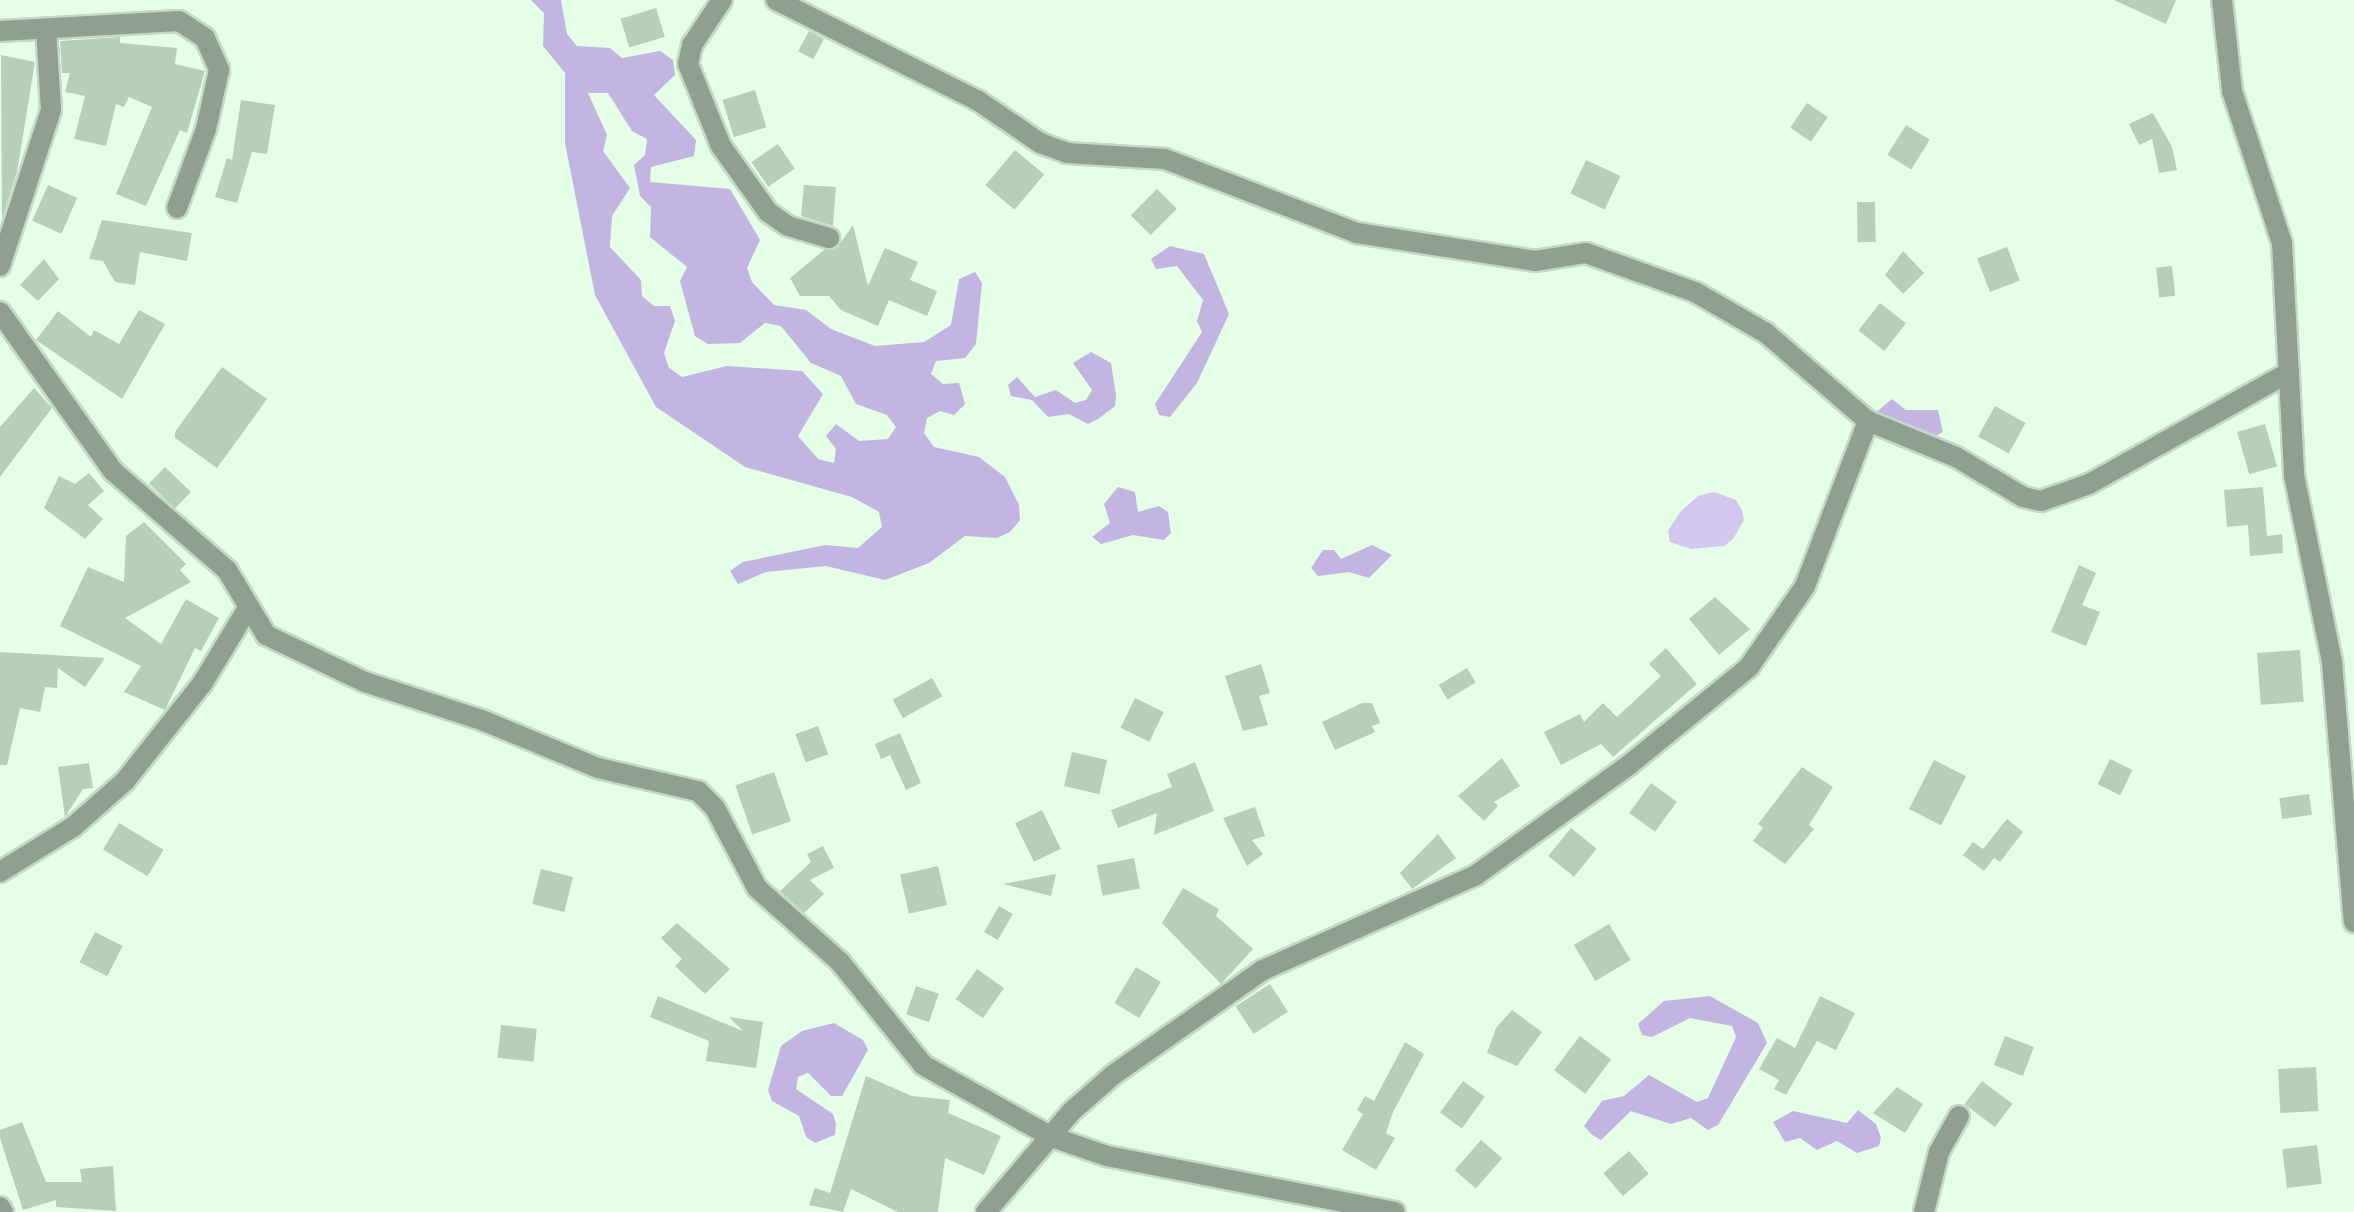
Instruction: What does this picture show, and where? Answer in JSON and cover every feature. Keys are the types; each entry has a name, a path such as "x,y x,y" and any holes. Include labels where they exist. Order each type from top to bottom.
{"street":[{"path":"722,0 692,45 688,64 721,146 768,212 788,226 829,238"},
{"path":"776,0 977,100 1040,143 1067,153 1165,159 1357,233 1535,261 1574,253 1602,256 1727,308 1817,373 1844,402 1868,421 2041,501 2089,484 2289,372"},
{"path":"2222,0 2232,91 2282,243 2294,475 2332,662 2354,922"},
{"path":"0,31 179,21 205,38 219,70 206,129 177,208"},
{"path":"0,266 51,110 46,29"},
{"path":"0,312 113,471 227,570 248,608 284,649 598,768 698,791 715,808 757,888 840,962 908,1051 1052,1137 1107,1156 1395,1212"},
{"path":"1844,402 1861,444"},
{"path":"986,1212 1052,1137 1113,1075 1263,970 1476,875 1629,765 1749,667 1805,586 1868,421"},
{"path":"0,872 73,827 125,781 202,684 248,608"},
{"path":"1924,1212 1939,1152 1959,1116"}],"shaded area":[{"path":"531,0 561,0 567,34 577,46 610,48 622,58 660,51 673,60 675,75 654,95 696,140 694,156 651,167 650,182 730,189 760,240 747,268 752,282 774,305 806,310 831,329 875,346 924,342 951,325 959,279 975,272 982,283 976,344 965,358 936,361 931,374 943,384 959,383 965,404 954,415 940,411 927,418 924,433 934,447 979,457 1005,477 1019,505 1020,520 1010,532 997,538 965,536 929,563 885,580 826,566 766,572 738,584 730,571 743,562 825,545 858,548 882,527 879,512 852,497 745,467 656,407 595,295 565,143 565,73 543,46 544,13","holes":["588,93 608,93 632,131 647,139 645,155 634,165 640,196 651,207 650,237 687,267 680,281 695,336 708,344 740,343 765,323 781,326 811,363 841,376 856,404 887,415 896,427 888,439 859,441 836,424 826,436 836,449 834,463 818,459 798,436 823,394 802,371 727,366 682,377 669,368 664,353 675,321 670,306 654,306 642,296 641,280 610,247 612,216 630,188 603,151 607,135"]},
{"path":"1170,246 1204,254 1229,314 1197,383 1170,417 1159,415 1155,404 1202,332 1197,321 1203,300 1177,266 1156,269 1151,259"},
{"path":"1091,352 1111,363 1116,395 1115,406 1098,419 1088,424 1069,414 1048,417 1032,400 1011,396 1008,385 1017,377 1035,397 1056,390 1075,403 1086,400 1092,390 1073,363"},
{"path":"1892,399 1906,410 1938,410 1943,432 1930,439 1915,436 1905,425 1874,414"},
{"path":"1118,487 1135,492 1138,512 1159,506 1168,512 1171,533 1164,540 1133,535 1101,544 1092,537 1110,523 1104,504"},
{"path":"1714,492 1736,500 1742,510 1744,520 1733,539 1724,546 1691,549 1670,542 1668,531 1680,512 1698,496"},
{"path":"1372,545 1392,555 1369,578 1349,572 1318,576 1311,568 1323,550 1334,550 1341,559"},
{"path":"1710,996 1758,1023 1767,1043 1718,1125 1708,1130 1691,1118 1671,1124 1631,1111 1601,1140 1591,1134 1584,1126 1602,1101 1624,1096 1649,1075 1697,1102 1708,1098 1736,1037 1732,1026 1690,1018 1652,1037 1642,1035 1638,1024 1664,1001"},
{"path":"834,1023 863,1040 868,1050 842,1096 831,1096 808,1073 798,1077 796,1089 833,1114 836,1124 835,1135 815,1143 806,1137 799,1116 772,1101 768,1090 781,1046 802,1031"},
{"path":"1858,1110 1876,1124 1881,1138 1879,1146 1857,1153 1837,1141 1817,1150 1800,1138 1785,1142 1773,1122 1793,1111 1847,1123"}],"building":[{"path":"2114,0 2176,0 2166,24"},
{"path":"656,8 665,37 629,48 621,19"},
{"path":"809,31 824,39 813,59 798,51"},
{"path":"120,37 120,43 177,48 175,64 205,71 187,133 180,130 146,206 116,194 152,107 129,97 124,107 116,104 106,146 74,139 85,96 65,92 70,73 62,73 60,41"},
{"path":"1,55 35,62 17,172 2,219"},
{"path":"755,90 766,127 734,137 722,100"},
{"path":"241,100 275,105 267,154 252,152 237,203 215,197 227,158 232,160"},
{"path":"1807,103 1828,117 1811,142 1790,128"},
{"path":"2153,113 2172,147 2177,170 2159,173 2152,139 2139,145 2129,124"},
{"path":"1906,125 1930,140 1911,170 1887,155"},
{"path":"778,144 795,169 768,187 751,162"},
{"path":"1015,150 1044,174 1015,210 985,185"},
{"path":"1586,160 1620,176 1605,210 1570,194"},
{"path":"48,185 77,198 61,234 32,221"},
{"path":"804,185 836,187 833,226 801,216"},
{"path":"1157,189 1177,209 1151,235 1131,215"},
{"path":"1857,202 1875,202 1876,242 1858,242"},
{"path":"102,220 192,233 187,261 140,252 135,285 115,282 103,261 89,259"},
{"path":"853,225 868,286 885,248 918,262 910,280 937,291 927,316 889,300 878,326 841,310 829,296 800,296 790,278 824,250 837,248"},
{"path":"2007,247 2020,281 1990,292 1977,258"},
{"path":"1903,251 1924,273 1903,294 1885,275"},
{"path":"44,259 59,279 38,301 20,285"},
{"path":"2172,266 2175,296 2159,298 2156,268"},
{"path":"1880,303 1906,323 1884,351 1858,331"},
{"path":"139,310 165,324 122,399 36,340 58,311 91,337 94,330 119,344"},
{"path":"222,367 267,399 217,468 175,438 175,432"},
{"path":"34,388 52,408 0,477 0,427"},
{"path":"1995,406 2026,423 2009,454 1978,437"},
{"path":"2265,424 2277,466 2249,474 2237,432"},
{"path":"165,467 191,492 175,509 149,484"},
{"path":"89,473 104,491 88,505 103,519 85,539 44,508 59,476 75,484"},
{"path":"2263,487 2267,536 2282,534 2283,553 2250,556 2248,525 2227,527 2224,490"},
{"path":"144,522 186,564 180,570 191,582 125,618 161,644 186,599 219,618 201,651 195,648 165,710 124,692 141,666 60,626 88,567 124,582 126,536"},
{"path":"2079,565 2096,573 2082,605 2100,612 2086,646 2051,632"},
{"path":"1715,597 1750,629 1719,655 1689,619"},
{"path":"1666,648 1697,684 1613,757 1601,744 1561,765 1544,732 1580,714 1584,722 1603,703 1617,717 1661,676 1649,664"},
{"path":"2300,650 2304,702 2261,705 2257,653"},
{"path":"0,652 105,658 85,687 58,668 57,688 45,687 40,712 20,708 7,765 0,765"},
{"path":"1261,664 1270,693 1259,696 1268,725 1243,731 1225,676"},
{"path":"1467,668 1476,683 1447,700 1439,685"},
{"path":"932,678 942,696 903,718 893,700"},
{"path":"1135,698 1164,712 1149,742 1121,728"},
{"path":"1362,703 1372,703 1380,723 1372,726 1375,732 1335,750 1322,722"},
{"path":"818,726 828,754 806,762 795,734"},
{"path":"900,733 921,783 906,790 890,755 881,759 875,744"},
{"path":"1072,752 1107,760 1099,794 1064,786"},
{"path":"1502,758 1520,786 1494,802 1498,806 1484,821 1458,796"},
{"path":"2110,759 2132,770 2120,795 2098,784"},
{"path":"1934,760 1966,776 1941,825 1909,809"},
{"path":"1195,762 1214,811 1154,835 1157,813 1118,828 1111,810 1172,787 1167,774"},
{"path":"89,763 93,788 83,789 65,817 58,767"},
{"path":"1802,767 1833,787 1809,825 1814,829 1785,864 1753,841 1763,828 1758,824"},
{"path":"774,772 791,821 752,835 735,785"},
{"path":"1651,783 1677,802 1655,832 1629,813"},
{"path":"2309,794 2312,815 2282,819 2279,798"},
{"path":"1255,807 1265,836 1252,840 1263,854 1247,866 1223,818"},
{"path":"1042,810 1061,849 1034,862 1015,823"},
{"path":"2007,819 2023,832 2000,862 1994,858 1984,871 1963,855 1973,842 1983,849"},
{"path":"119,823 164,850 148,876 103,850"},
{"path":"1571,828 1597,849 1574,877 1548,856"},
{"path":"1438,834 1456,858 1412,889 1400,873"},
{"path":"823,846 834,868 810,880 824,894 804,913 780,891 811,862 807,854"},
{"path":"1134,858 1140,888 1103,896 1097,865"},
{"path":"938,866 947,905 909,914 900,875"},
{"path":"541,869 573,877 564,912 532,904"},
{"path":"1056,874 1051,896 1003,884"},
{"path":"1183,888 1219,909 1216,916 1253,949 1221,984 1162,923"},
{"path":"999,906 1013,914 998,940 984,932"},
{"path":"677,923 730,969 705,994 675,966 682,959 661,938"},
{"path":"1609,924 1631,960 1595,981 1574,945"},
{"path":"95,932 123,946 107,976 80,962"},
{"path":"1136,967 1161,982 1139,1018 1114,1003"},
{"path":"977,969 1004,988 983,1018 956,999"},
{"path":"1270,984 1288,1012 1254,1034 1236,1006"},
{"path":"916,986 939,994 929,1022 906,1014"},
{"path":"658,996 743,1031 729,1017 763,1022 756,1068 706,1061 709,1041 650,1017"},
{"path":"1820,996 1855,1013 1836,1050 1817,1041 1786,1095 1774,1089 1779,1080 1759,1069 1777,1038 1795,1048"},
{"path":"1512,1010 1542,1032 1517,1066 1487,1053 1496,1028"},
{"path":"501,1025 537,1029 533,1062 498,1058"},
{"path":"1580,1036 1611,1059 1585,1094 1554,1070"},
{"path":"2005,1036 2034,1047 2023,1076 1994,1065"},
{"path":"1405,1042 1424,1054 1393,1112 1386,1133 1395,1138 1376,1170 1342,1150 1363,1114 1357,1110 1365,1096 1374,1101"},
{"path":"2316,1067 2318,1111 2280,1113 2278,1069"},
{"path":"866,1076 912,1096 950,1100 948,1113 1001,1136 984,1175 945,1158 938,1212 898,1212 851,1189 843,1212 809,1205 815,1188 830,1193"},
{"path":"1463,1081 1485,1097 1462,1128 1440,1113"},
{"path":"1982,1081 2012,1104 1995,1127 1965,1104"},
{"path":"1897,1087 1923,1104 1905,1133 1873,1113"},
{"path":"22,1122 46,1182 82,1182 80,1169 113,1166 116,1211 56,1207 56,1200 23,1210 0,1138 0,1130"},
{"path":"1481,1140 1502,1158 1476,1189 1455,1170"},
{"path":"2317,1145 2322,1184 2287,1188 2282,1149"},
{"path":"1629,1151 1649,1174 1623,1196 1603,1173"}]}
